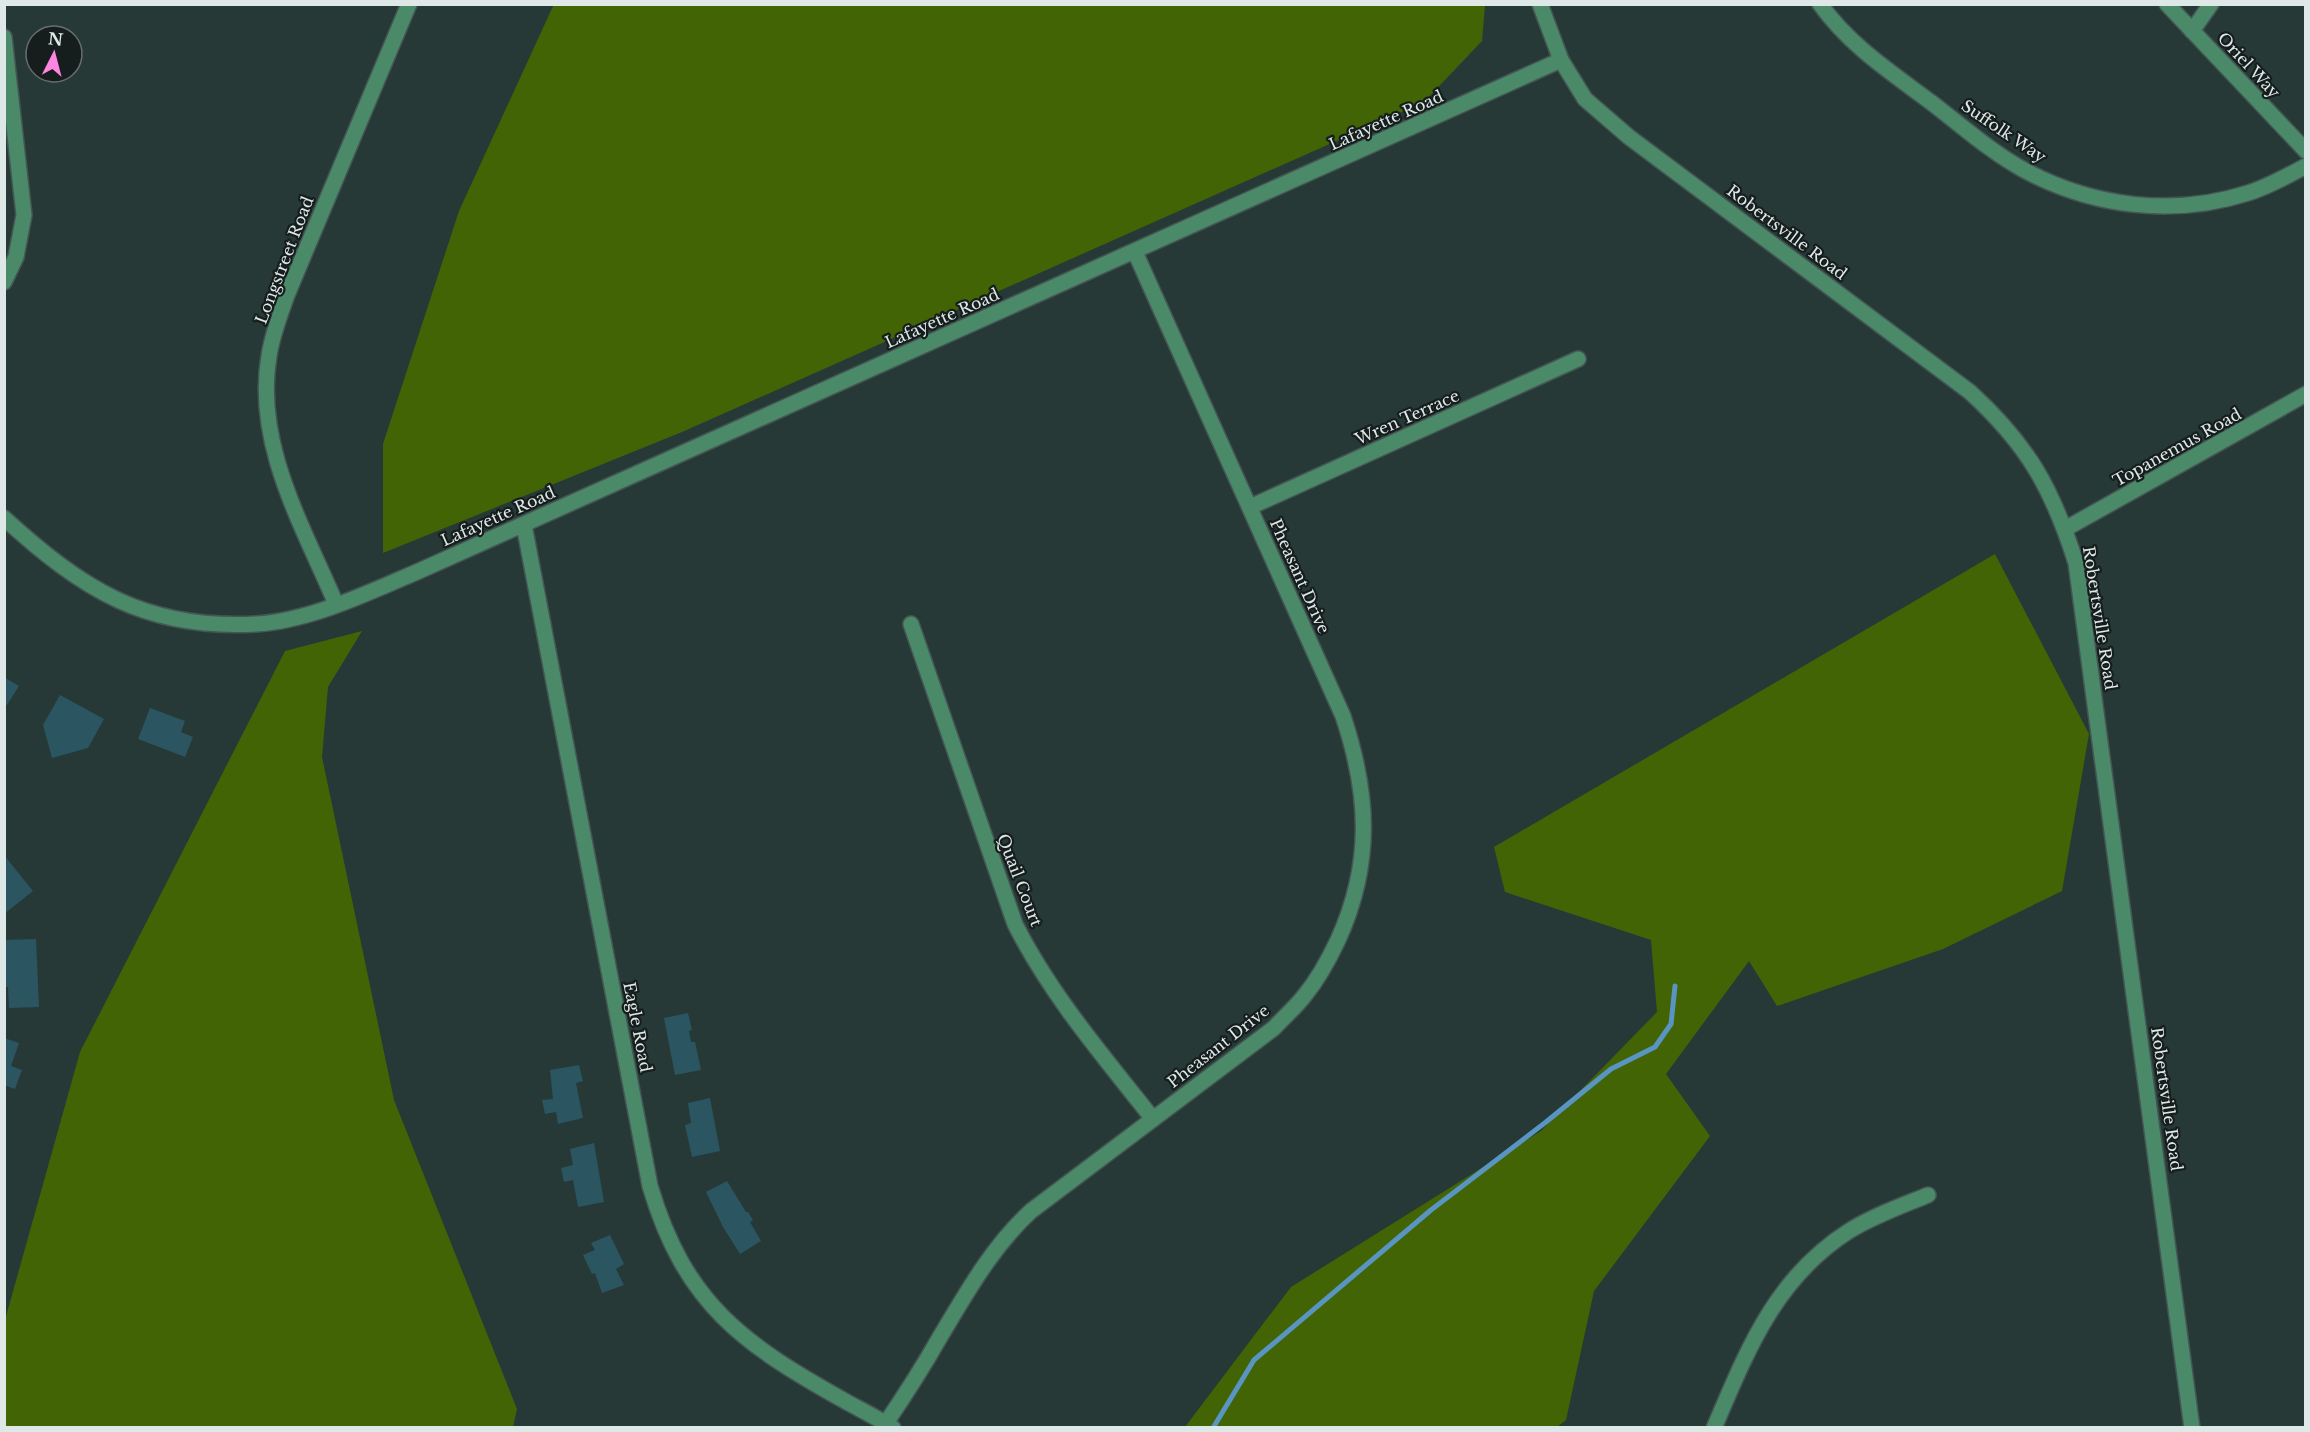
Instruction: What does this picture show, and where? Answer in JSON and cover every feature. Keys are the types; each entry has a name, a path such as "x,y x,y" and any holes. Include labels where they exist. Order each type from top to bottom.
{"street":[{"name":"Longstreet Road","path":"336,604 273,450 266,402 269,357 274,333 287,295 409,4"},
{"name":"Robertsville Road","path":"1540,4 1561,60 1585,99 1629,137 1970,392 1991,411 2028,456 2046,485 2076,562 2192,1428"},
{"name":"Suffolk Way","path":"1821,4 1856,46 1996,152 2044,179 2084,195 2125,204 2189,205 2249,193 2306,166"},
{"name":"Oriel Way","path":"2167,4 2306,151"},
{"path":"2192,31 2211,4"},
{"path":"4,37 24,215 16,257 4,282"},
{"name":"Lafayette Road","path":"4,518 69,573 95,590 140,610 168,617 219,624 261,624 280,621 336,604 525,525 1561,60"},
{"name":"Pheasant Drive","path":"890,1425 984,1265 1000,1243 1031,1211 1274,1029 1306,994 1330,957 1348,919 1359,880 1364,807 1354,751 1343,716 1136,252"},
{"name":"Wren Terrace","path":"1250,507 1578,359"},
{"name":"Topanemus Road","path":"2065,529 2306,394"},
{"name":"Eagle Road","path":"525,525 650,1186 659,1218 691,1280 709,1304 734,1329 755,1347 844,1401 890,1425"},
{"name":"Quail Court","path":"911,624 1015,924 1047,980 1153,1119"},
{"path":"1714,1428 1750,1344 1762,1322 1790,1283 1816,1257 1848,1231 1872,1218 1928,1195"}],"green space":[{"path":"554,4 1485,5 1482,41 1424,102 682,432 383,553 383,444 459,211"},
{"path":"1995,554 2089,734 2062,891 1943,949 1777,1006 1749,961 1666,1074 1710,1136 1594,1291 1566,1420 1557,1427 1185,1427 1291,1287 1541,1131 1657,1012 1651,940 1505,892 1494,847"},
{"path":"362,631 328,687 322,757 394,1100 517,1409 513,1427 5,1427 5,1320 80,1052 285,651"}],"building":[{"path":"4,677 19,686 7,705 4,704"},
{"path":"60,695 104,719 88,748 52,758 43,725"},
{"path":"150,708 185,721 181,732 193,737 185,757 138,739"},
{"path":"4,855 33,891 4,914"},
{"path":"36,939 39,1007 9,1008 8,987 4,987 4,940"},
{"path":"688,1013 692,1030 689,1031 691,1042 695,1042 701,1070 675,1075 664,1018"},
{"path":"4,1038 19,1043 11,1066 22,1070 15,1089 4,1085"},
{"path":"579,1065 583,1081 576,1083 583,1118 558,1124 556,1112 545,1114 542,1100 553,1099 550,1070"},
{"path":"710,1098 720,1151 692,1157 685,1125 691,1123 688,1103"},
{"path":"594,1143 604,1202 578,1207 573,1180 564,1182 561,1168 573,1165 570,1149"},
{"path":"727,1181 753,1220 750,1222 761,1241 740,1254 723,1227 706,1192"},
{"path":"610,1235 624,1264 616,1269 624,1285 602,1293 595,1273 592,1274 583,1255 595,1250 591,1243"}],"waterway":[{"path":"1213,1428 1254,1360 1431,1210 1611,1069 1655,1047 1671,1024 1675,986"}]}
